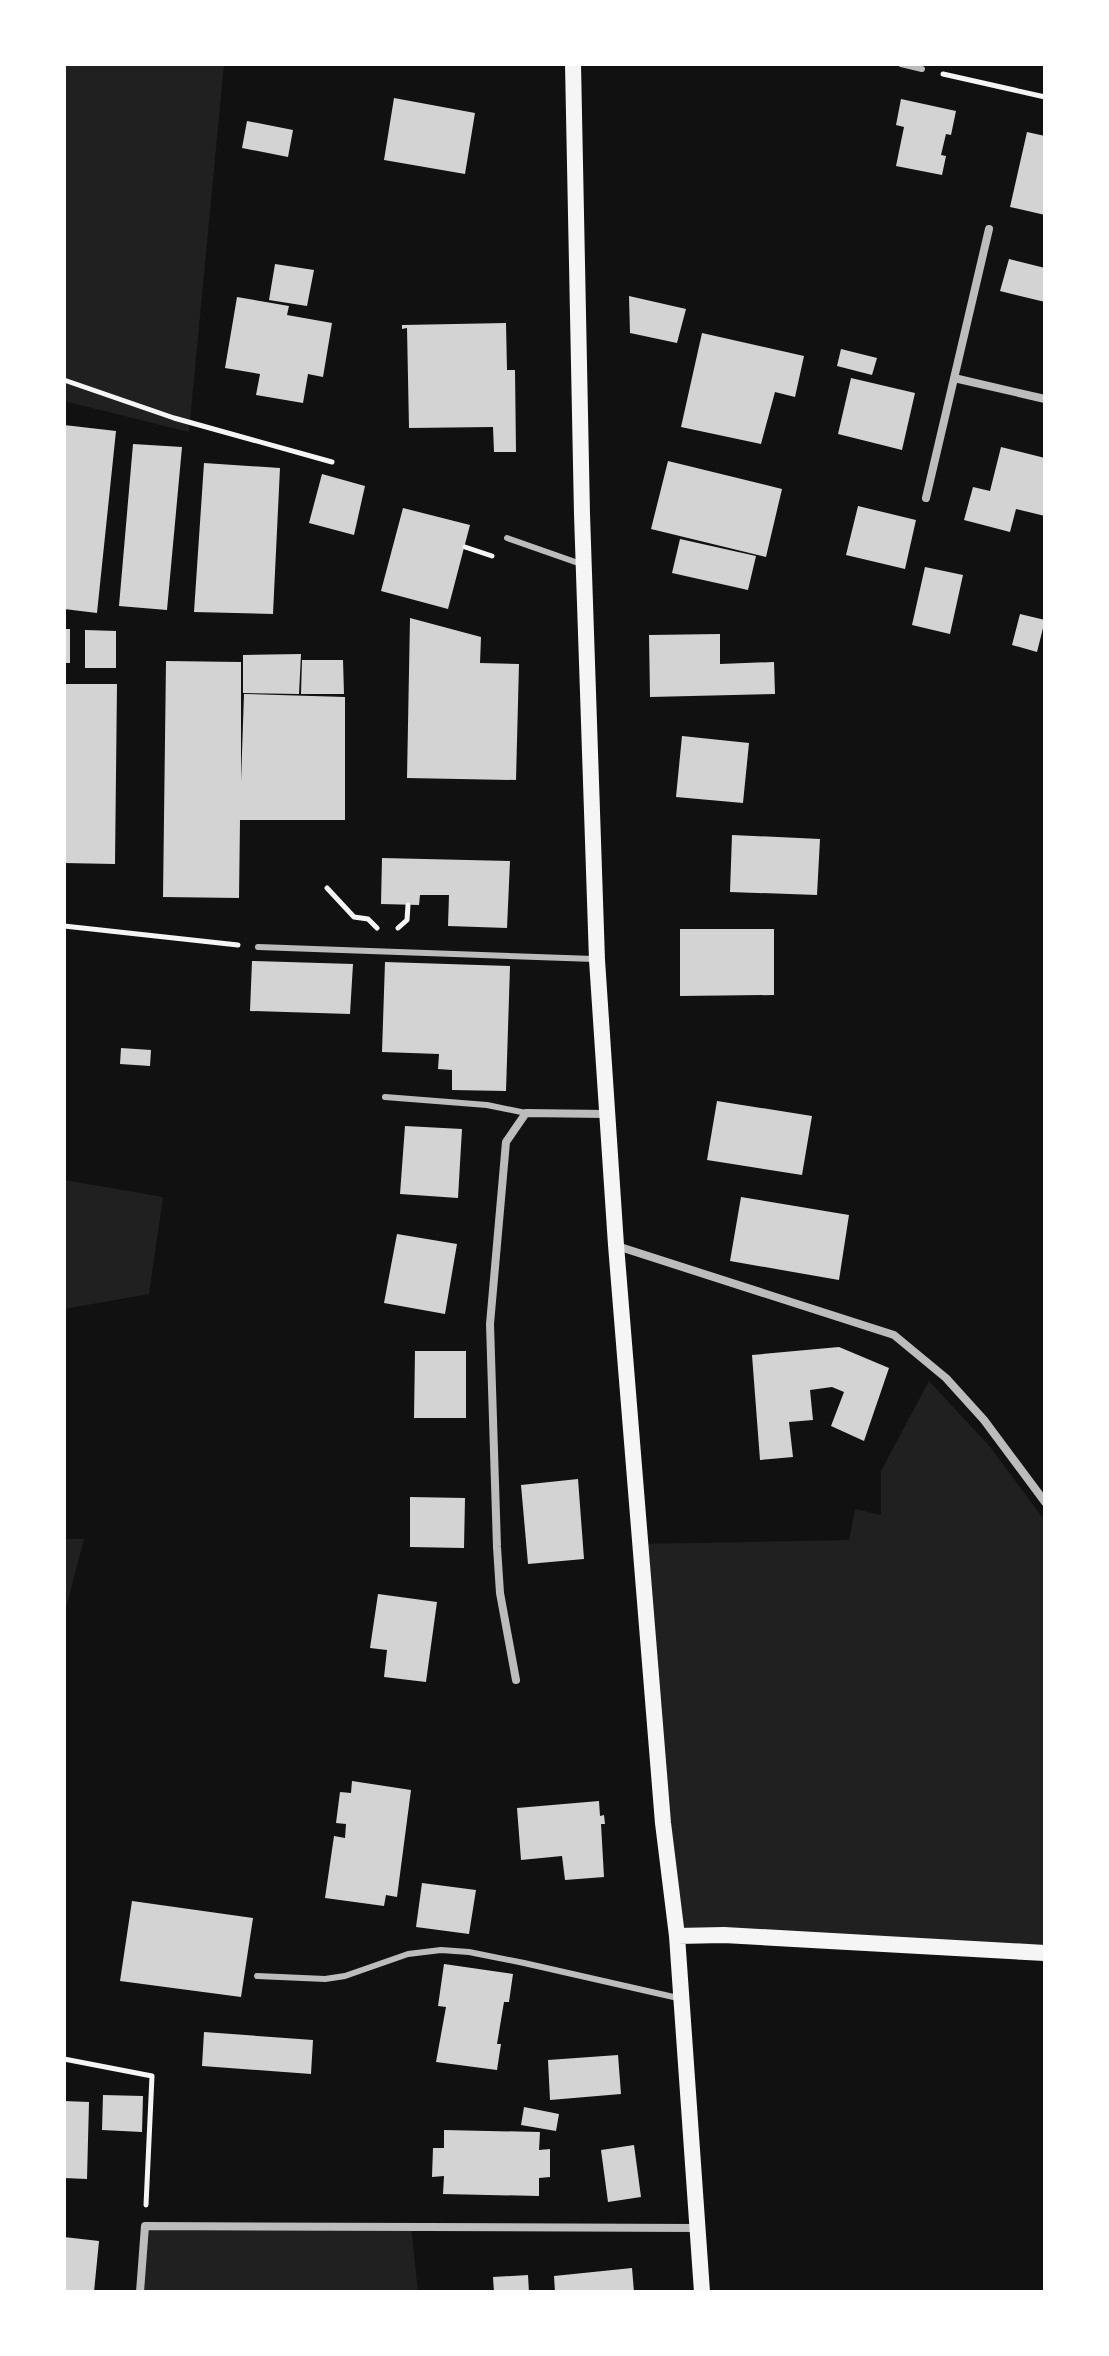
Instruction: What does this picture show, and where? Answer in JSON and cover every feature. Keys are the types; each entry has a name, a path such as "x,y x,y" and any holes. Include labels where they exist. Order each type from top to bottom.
{"main road":[{"path":"573,64 584,565 597,960 616,1245 663,1823 677,1936 702,2292"},
{"path":"677,1936 724,1935 1045,1953"}],"street":[{"path":"926,498 989,229"},
{"path":"954,378 1045,399"},
{"path":"516,1680 500,1593 490,1324 506,1142 526,1113 606,1114"},
{"path":"616,1245 894,1335 946,1378 975,1409 1045,1502"},
{"path":"140,2292 145,2226 698,2228"}],"lane":[{"path":"901,64 922,69"},
{"path":"507,538 584,565"},
{"path":"258,947 597,960"},
{"path":"385,1097 487,1105 526,1113"},
{"path":"257,1976 325,1979 345,1976 408,1954 441,1950 524,1963 682,1999"}],"path":[{"path":"922,69 1045,97"},
{"path":"64,380 174,418 332,462"},
{"path":"465,547 501,559"},
{"path":"327,888 354,917 368,919 380,931 400,928 407,920 408,905"},
{"path":"64,926 258,947"},
{"path":"64,2059 152,2076 145,2226"}],"shaded area":[{"path":"64,64 224,64 189,432 64,401"},
{"path":"64,1180 163,1197 149,1294 64,1309"},
{"path":"929,1381 991,1448 1045,1521 1045,1953 677,1936 640,1544 849,1540 855,1509 881,1515 881,1471"},
{"path":"64,1539 84,1539 64,1616"},
{"path":"145,2226 411,2226 418,2292 144,2292"}],"building":[{"path":"394,98 475,113 465,174 384,160"},
{"path":"901,99 956,111 951,135 946,134 941,155 946,156 942,175 896,166 904,127 896,125"},
{"path":"247,121 293,130 288,157 242,148"},
{"path":"1027,132 1045,136 1045,215 1010,207"},
{"path":"1009,259 1045,268 1045,302 1000,291"},
{"path":"275,264 314,270 307,306 269,300"},
{"path":"629,296 686,309 677,343 630,333"},
{"path":"237,297 289,306 287,315 332,323 323,377 308,374 303,403 256,395 260,374 225,368"},
{"path":"506,323 507,370 515,370 516,452 494,452 493,427 409,428 407,328 402,329 402,325"},
{"path":"702,333 804,356 795,397 775,392 761,444 681,427"},
{"path":"841,349 877,358 872,375 837,366"},
{"path":"851,378 915,393 902,450 838,434"},
{"path":"64,425 116,431 97,613 64,609"},
{"path":"133,444 182,447 167,610 119,606"},
{"path":"1001,447 1045,458 1045,516 1016,509 1010,532 964,520 973,487 990,491"},
{"path":"668,461 782,489 766,557 651,529"},
{"path":"204,463 280,468 273,614 194,612"},
{"path":"322,474 365,486 354,535 309,523"},
{"path":"858,506 916,520 905,569 846,555"},
{"path":"403,508 470,525 448,609 381,591"},
{"path":"680,539 756,556 748,590 672,573"},
{"path":"925,567 963,575 950,634 912,625"},
{"path":"1020,614 1045,620 1037,652 1012,645"},
{"path":"410,618 481,637 480,663 519,664 516,780 407,778"},
{"path":"64,629 70,629 70,663 64,663"},
{"path":"85,630 116,631 116,668 85,668"},
{"path":"720,634 720,664 774,662 775,694 650,697 649,635"},
{"path":"301,654 299,694 243,693 243,655"},
{"path":"302,660 343,660 344,694 301,694"},
{"path":"166,661 241,662 241,782 244,694 345,697 345,820 240,820 239,898 163,897"},
{"path":"64,684 117,684 115,864 64,863"},
{"path":"682,736 749,743 743,803 676,797"},
{"path":"732,835 820,839 817,895 730,892"},
{"path":"382,858 510,861 507,928 448,926 449,895 420,895 419,905 381,904"},
{"path":"680,929 774,929 774,995 680,996"},
{"path":"252,961 353,964 350,1014 250,1011"},
{"path":"385,962 510,966 506,1091 452,1090 452,1070 438,1069 439,1054 382,1052"},
{"path":"121,1048 151,1050 150,1066 120,1064"},
{"path":"717,1101 812,1116 802,1175 707,1160"},
{"path":"405,1126 462,1129 458,1198 400,1194"},
{"path":"741,1197 849,1215 839,1280 730,1261"},
{"path":"397,1234 457,1244 445,1314 384,1303"},
{"path":"839,1347 889,1368 864,1441 831,1426 844,1392 832,1387 810,1390 813,1420 789,1422 793,1457 760,1460 752,1355"},
{"path":"415,1351 466,1351 466,1418 414,1418"},
{"path":"578,1479 584,1559 528,1564 521,1485"},
{"path":"410,1497 465,1498 464,1548 410,1547"},
{"path":"378,1594 437,1602 426,1682 384,1677 387,1650 370,1648"},
{"path":"352,1781 411,1790 397,1897 386,1895 384,1906 325,1898 334,1836 345,1838 346,1824 336,1823 340,1792 351,1793"},
{"path":"599,1801 600,1816 604,1815 605,1824 601,1824 604,1877 565,1880 562,1856 521,1860 517,1808"},
{"path":"422,1883 476,1890 469,1934 416,1927"},
{"path":"132,1901 253,1918 241,1997 120,1981"},
{"path":"444,1964 513,1974 509,2002 504,2002 497,2044 501,2044 497,2070 436,2062 446,2007 438,2006"},
{"path":"204,2032 313,2040 311,2074 202,2066"},
{"path":"618,2055 621,2094 550,2100 548,2060"},
{"path":"103,2095 143,2096 142,2132 102,2130"},
{"path":"64,2101 89,2102 87,2179 64,2178"},
{"path":"524,2107 559,2114 556,2131 521,2125"},
{"path":"444,2130 540,2132 539,2150 550,2149 550,2177 539,2178 539,2196 443,2194 444,2176 432,2177 433,2148 444,2148"},
{"path":"634,2145 641,2197 608,2202 601,2150"},
{"path":"64,2237 99,2241 94,2292 64,2292"},
{"path":"632,2268 634,2292 555,2292 554,2276"},
{"path":"528,2275 529,2292 494,2292 493,2277"}]}
